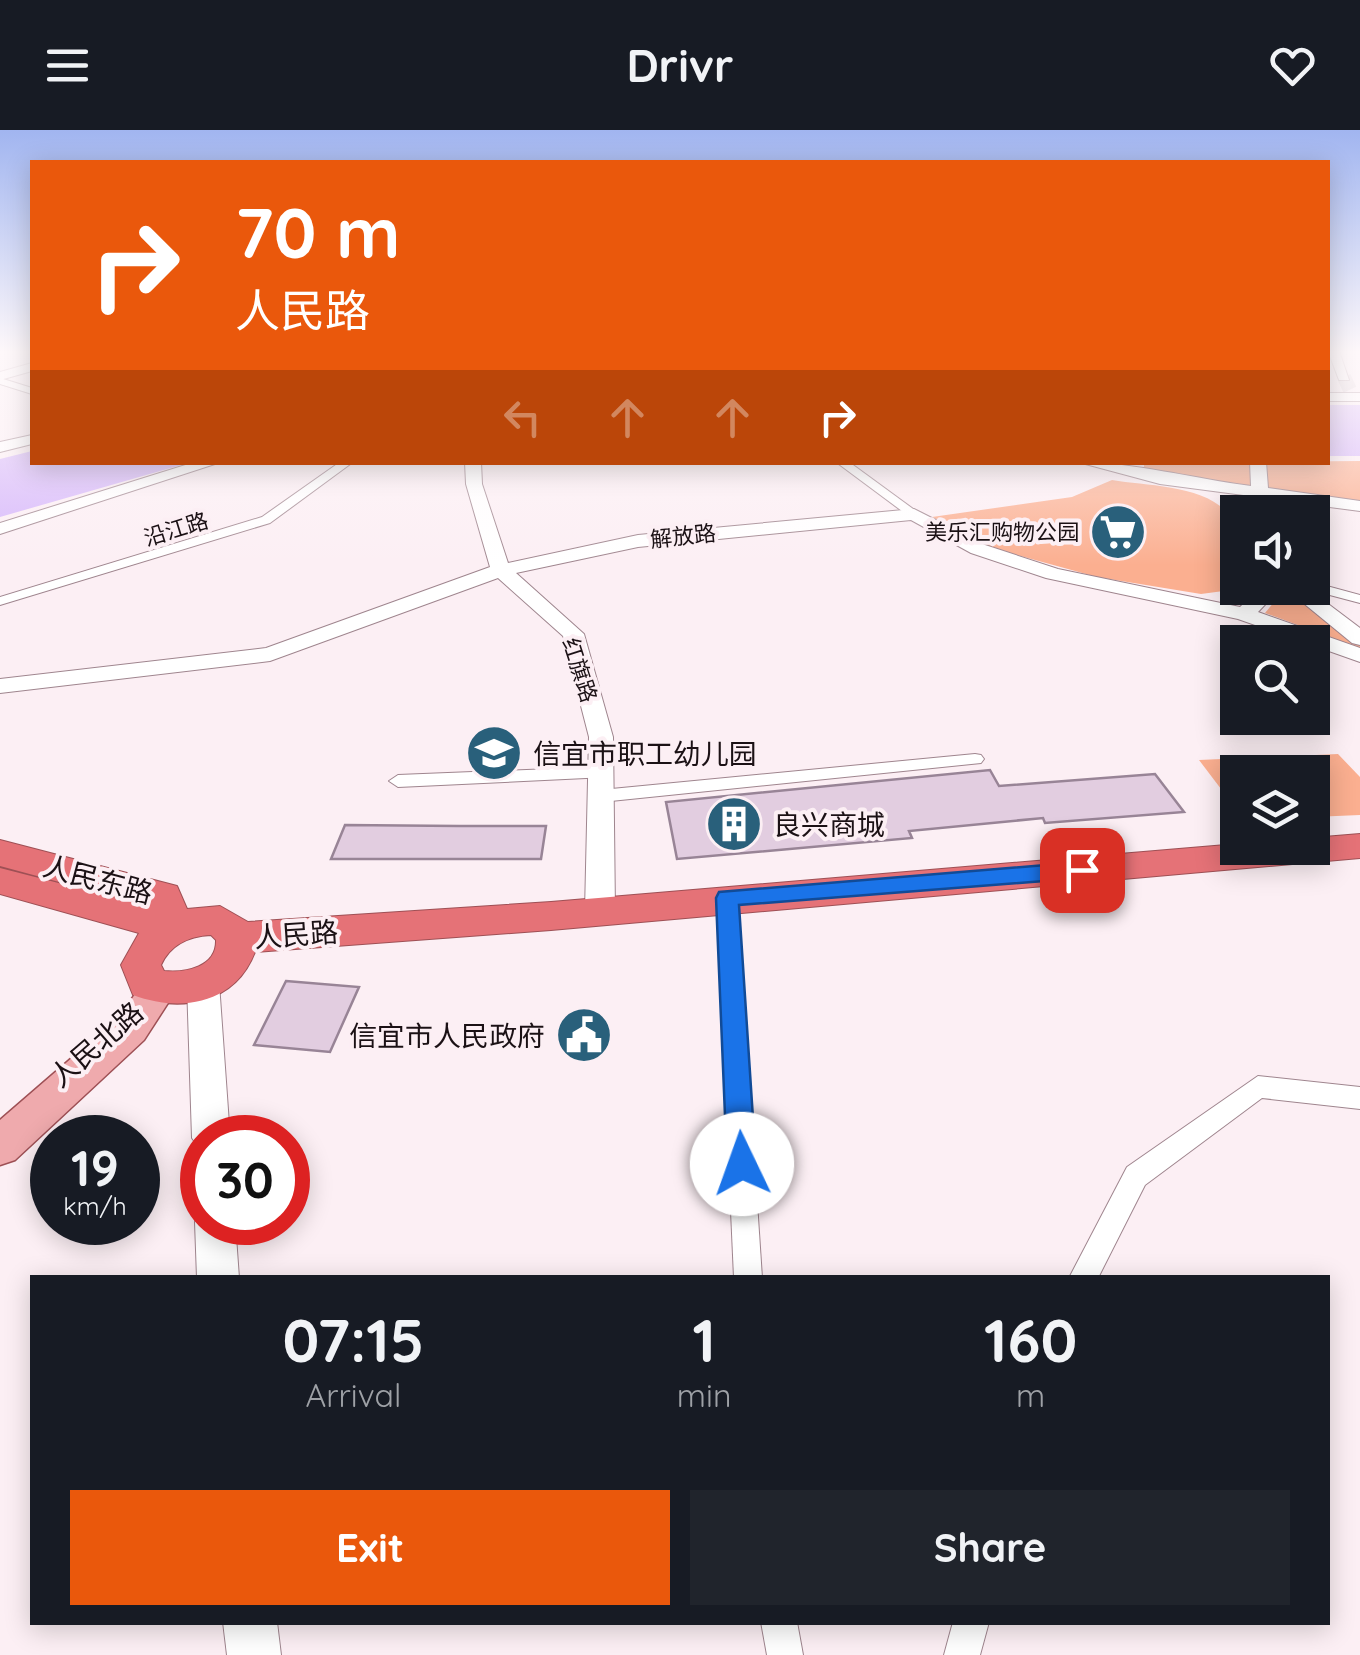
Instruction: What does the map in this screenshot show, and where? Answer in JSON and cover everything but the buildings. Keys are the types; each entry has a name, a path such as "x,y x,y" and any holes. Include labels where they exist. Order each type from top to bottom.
{"highway":[{"path":"1330,833 1360,830"},
{"name":"人民路","path":"237,938 1220,844"},
{"name":"人民路","path":"600,902 727,898 1360,846"},
{"name":"人民东路","path":"0,853 164,896 174,928"},
{"name":"人民东路","path":"0,881 174,928"},
{"path":"193,921 220,921 230,926 237,938 236,954 228,965 203,984 188,989 158,989 142,975 141,965 153,943 174,928 193,921"}],"main road":[{"name":"人民北路","path":"0,1128 158,989"},
{"name":"人民北路","path":"0,1146 131,1029 158,989"}],"street":[{"path":"0,448 30,440"},
{"path":"0,529 203,465"},
{"name":"沿江路","path":"0,602 266,520 344,465"},
{"path":"473,465 474,484 501,570"},
{"path":"845,465 914,514 978,549 1053,574 1244,614 1360,655"},
{"path":"1099,465 1227,495"},
{"path":"1258,465 1260,495"},
{"path":"1330,505 1360,506"},
{"name":"解放路","path":"0,686 270,654 501,570 638,541 914,514"},
{"name":"红旗路","path":"501,570 573,634 601,736 600,902"},
{"path":"1330,590 1360,598"},
{"path":"1244,614 1253,605"},
{"path":"1317,605 1360,638"},
{"path":"398,781 601,784 975,759"},
{"path":"727,898 748,1275"},
{"path":"203,984 210,1115"},
{"path":"1085,1275 1136,1176 1258,1087 1360,1098"},
{"path":"216,1245 218,1275"},
{"path":"250,1625 254,1655"},
{"path":"780,1625 785,1655"},
{"path":"962,1655 971,1625"}],"shaded area":[{"path":"1330,422 1360,422 1360,456 1330,456"},
{"path":"30,452 30,465 181,465 0,517 0,459"},
{"path":"1330,461 1360,461 1360,502 1144,472 1144,465 1330,465"},
{"path":"1112,480 1185,491 1218,504 1220,591 1201,594 1097,577 981,545 932,517 1072,497"},
{"path":"1272,605 1305,605 1360,644 1360,648 1330,637 1330,625 1298,625 1265,613"},
{"path":"1338,754 1360,777 1360,815 1330,816 1330,755 1315,755"},
{"path":"1220,759 1220,788 1199,760"}],"place":[{"name":"美乐汇购物公园","path":"1118,532"},
{"name":"信宜市职工幼儿园","path":"494,753"},
{"name":"良兴商城","path":"734,824"},
{"name":"信宜市人民政府","path":"584,1035"}],"route":[{"path":"742,1164 727,898 1082,870"}]}
